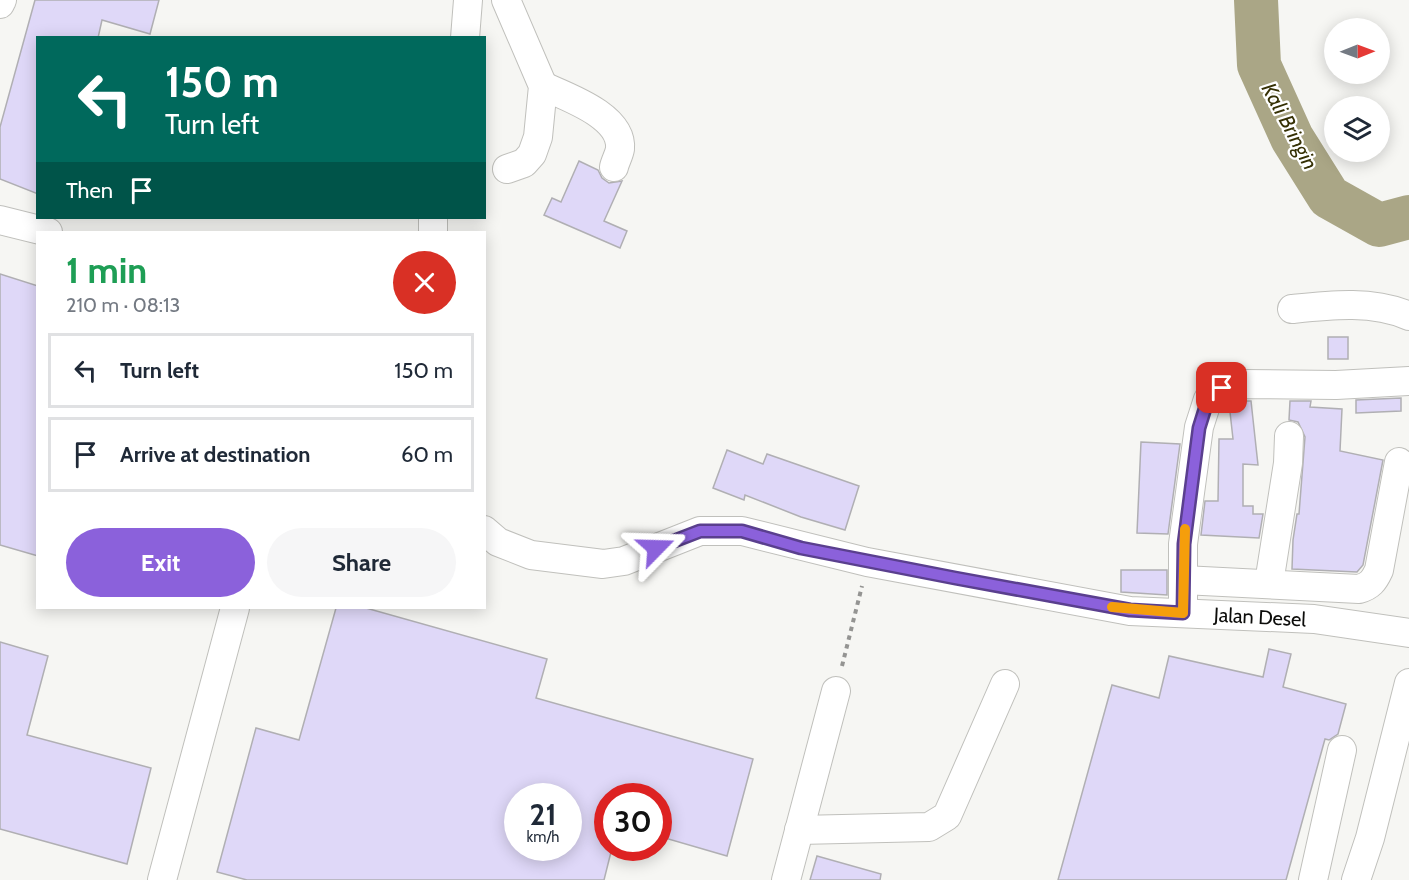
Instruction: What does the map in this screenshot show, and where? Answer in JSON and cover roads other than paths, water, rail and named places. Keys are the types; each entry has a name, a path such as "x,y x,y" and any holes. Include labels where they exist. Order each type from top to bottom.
{"street":[{"path":"0,4 2,0"},
{"path":"465,36 468,0"},
{"path":"506,0 543,86 538,136 532,154 524,163 507,168"},
{"path":"543,86 592,109 612,126 618,137 620,150 614,167"},
{"path":"0,220 44,231"},
{"path":"1292,309 1348,305 1379,307 1409,316"},
{"path":"1183,613 1184,544 1188,509 1199,428 1208,399 1222,388 1240,384 1327,385 1409,381"},
{"path":"1269,584 1288,462 1289,436"},
{"path":"1183,580 1359,589 1374,581 1380,570 1399,462"},
{"name":"Jalan Desel","path":"486,532 498,542 531,555 603,564 624,561 700,531 742,531 867,562 1130,610 1314,619 1409,633"},
{"path":"162,880 235,609"},
{"path":"1356,880 1370,838 1409,683"},
{"path":"799,830 929,827 947,816 1005,684"},
{"path":"786,880 836,690"},
{"path":"1313,880 1342,750"}],"waterway":[{"name":"Kali Bringin","path":"1256,0 1259,65 1292,138 1329,197 1379,225 1409,217"}]}
